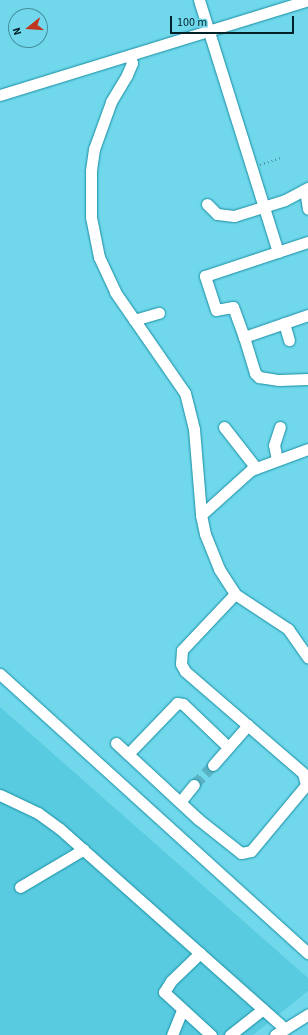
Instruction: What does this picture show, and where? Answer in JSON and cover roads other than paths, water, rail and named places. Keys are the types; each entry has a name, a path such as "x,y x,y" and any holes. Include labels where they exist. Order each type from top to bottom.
{"street":[{"path":"199,0 278,252"},
{"path":"0,96 308,0"},
{"path":"130,55 132,63 130,69 108,109 94,149 91,171 92,217 99,257 115,292 172,372 185,393 194,429 201,515 210,550 235,594 288,630 308,656"},
{"path":"207,204 212,211 226,216 264,207 306,189 308,209"},
{"path":"308,242 205,276 216,310 233,307 255,373 259,377 279,380 308,379"},
{"path":"134,320 160,313"},
{"path":"244,337 308,315"},
{"path":"284,323 288,340"},
{"path":"224,427 256,468"},
{"path":"277,460 274,445 280,427"},
{"path":"201,515 224,492 256,468 308,449"},
{"path":"116,743 236,852 251,851 306,785 307,779 303,772 185,671 180,656 182,650 235,594"},
{"path":"0,674 308,953"},
{"path":"128,754 176,703 183,704 228,747"},
{"path":"213,765 248,725"},
{"path":"180,802 194,785"},
{"path":"0,795 38,813 84,849 263,1009 280,1032 308,1014"},
{"path":"20,887 84,849"},
{"path":"200,953 165,988 167,997 212,1035"},
{"path":"230,1035 263,1009"},
{"path":"172,1035 182,1010"}],"tunnel":[{"path":"194,785 213,765"}]}
